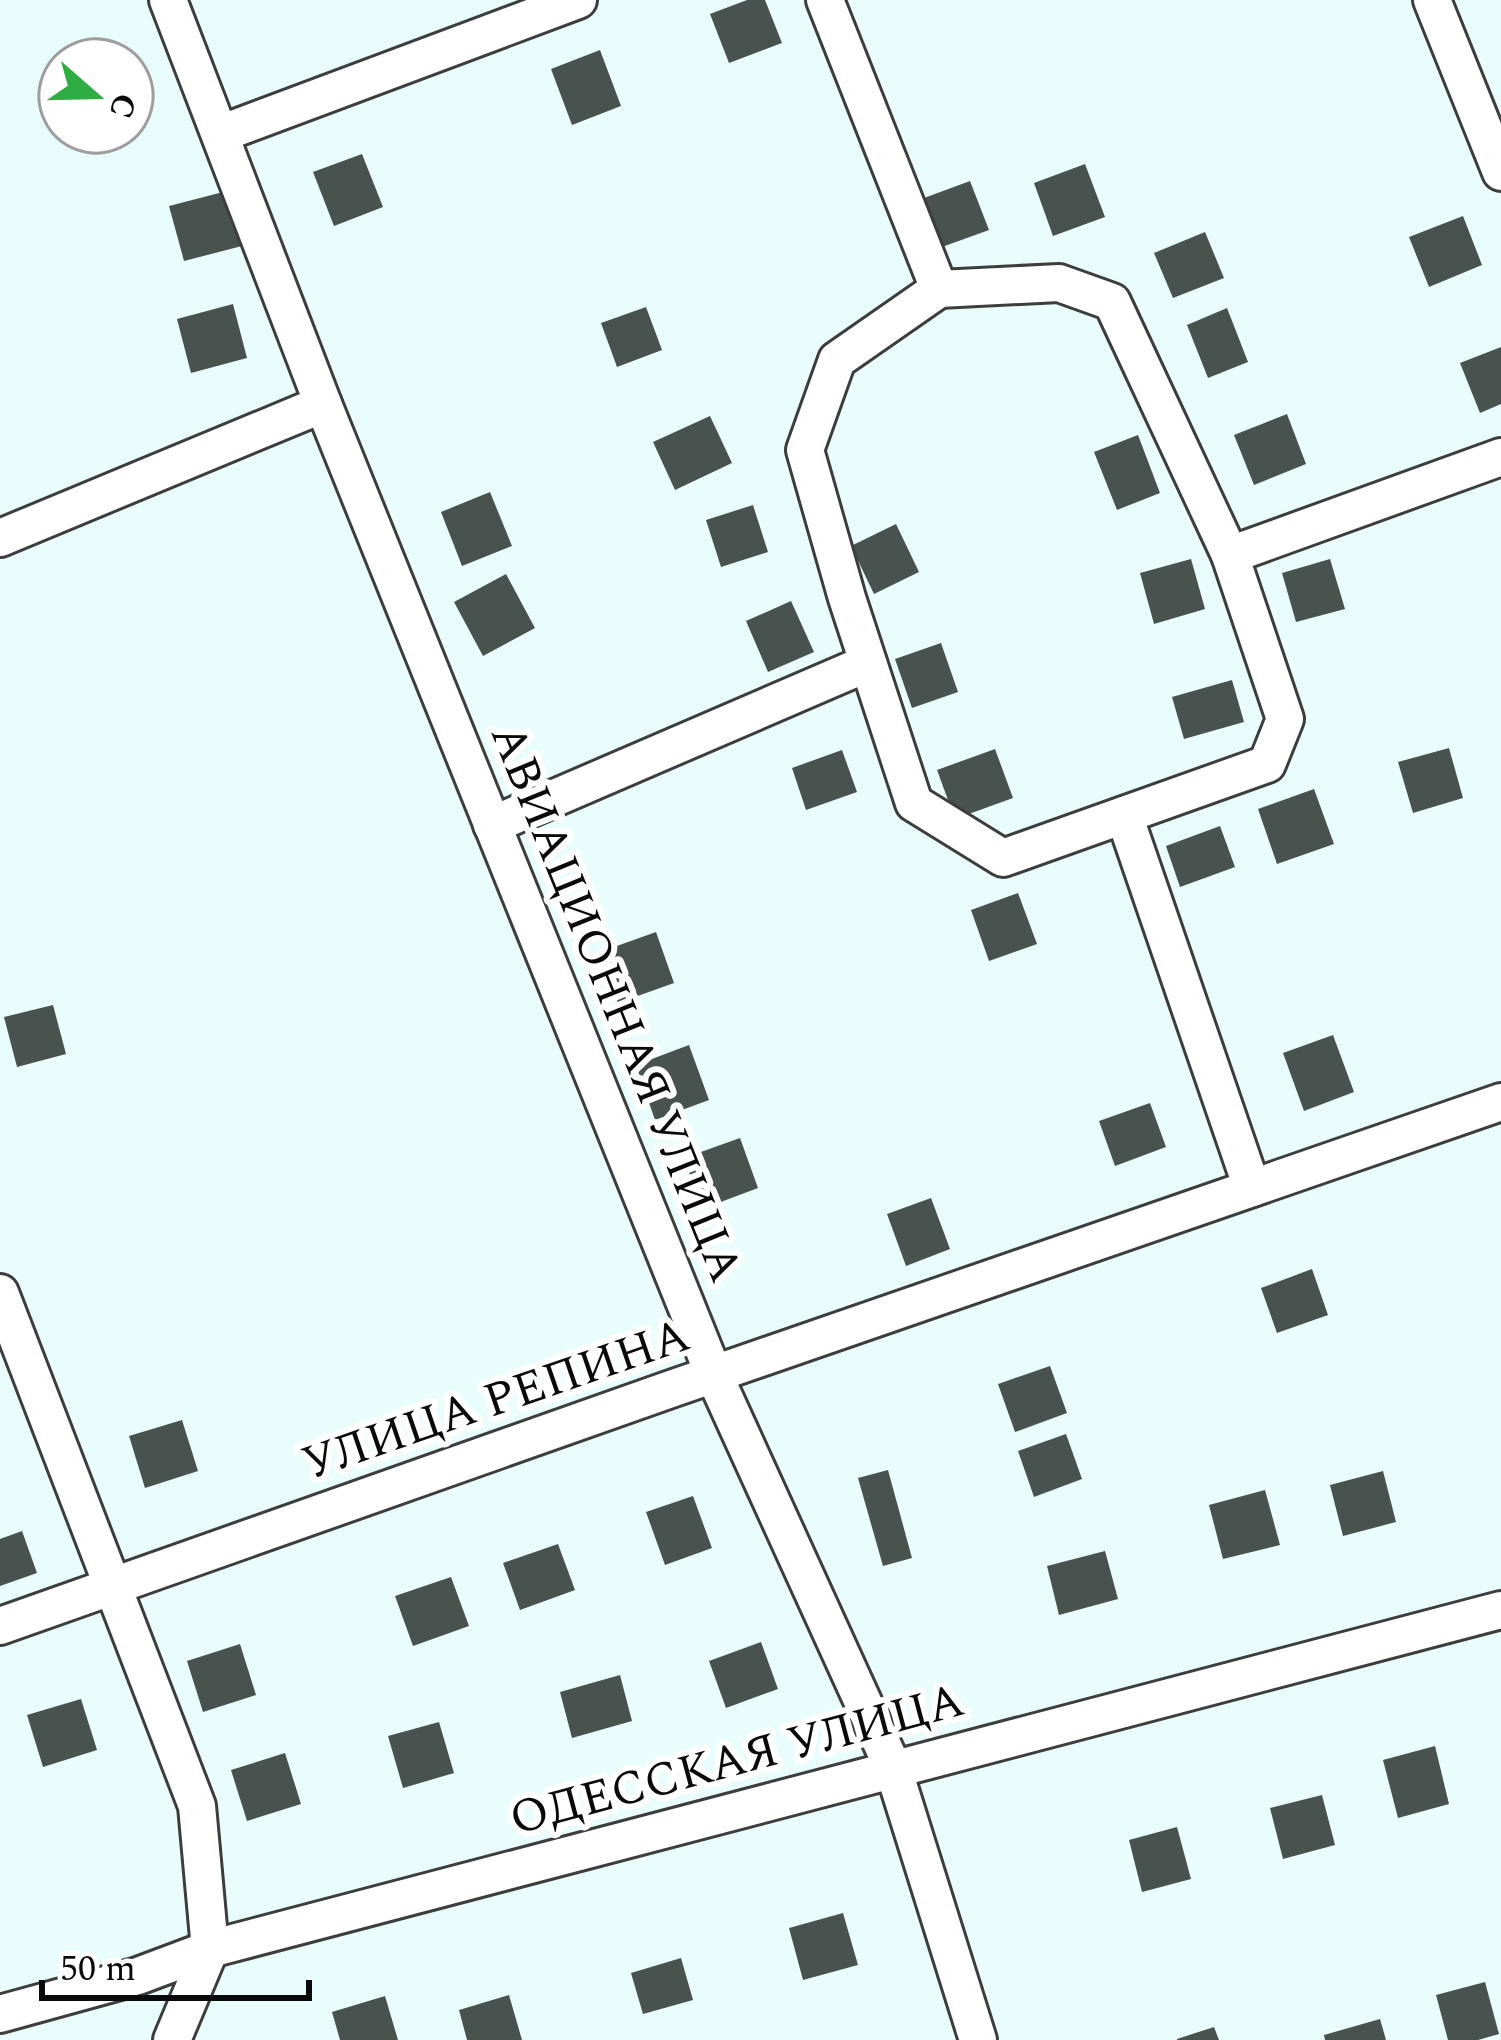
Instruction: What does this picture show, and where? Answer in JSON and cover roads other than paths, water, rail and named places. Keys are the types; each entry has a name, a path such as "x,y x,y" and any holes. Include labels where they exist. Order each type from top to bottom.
{"street":[{"name":"АВИАЦИОННАЯ УЛИЦА","path":"168,0 323,404 714,1375 893,1768 978,2040"},
{"path":"220,134 578,0"},
{"path":"825,0 939,289"},
{"path":"1432,0 1501,172"},
{"path":"1059,283 1112,302 1230,555 1285,719 1267,764 1003,858 914,803 805,450 837,360 939,289 1059,283"},
{"path":"0,538 323,404"},
{"path":"1230,555 1501,458"},
{"path":"493,826 868,663"},
{"path":"1124,815 1252,1188"},
{"name":"УЛИЦА РЕПИНА","path":"0,1626 1501,1102"},
{"path":"0,1293 197,1806 210,1949 172,2040"},
{"name":"ОДЕССКАЯ УЛИЦА","path":"0,2014 138,1976 210,1949 1501,1610"}]}
